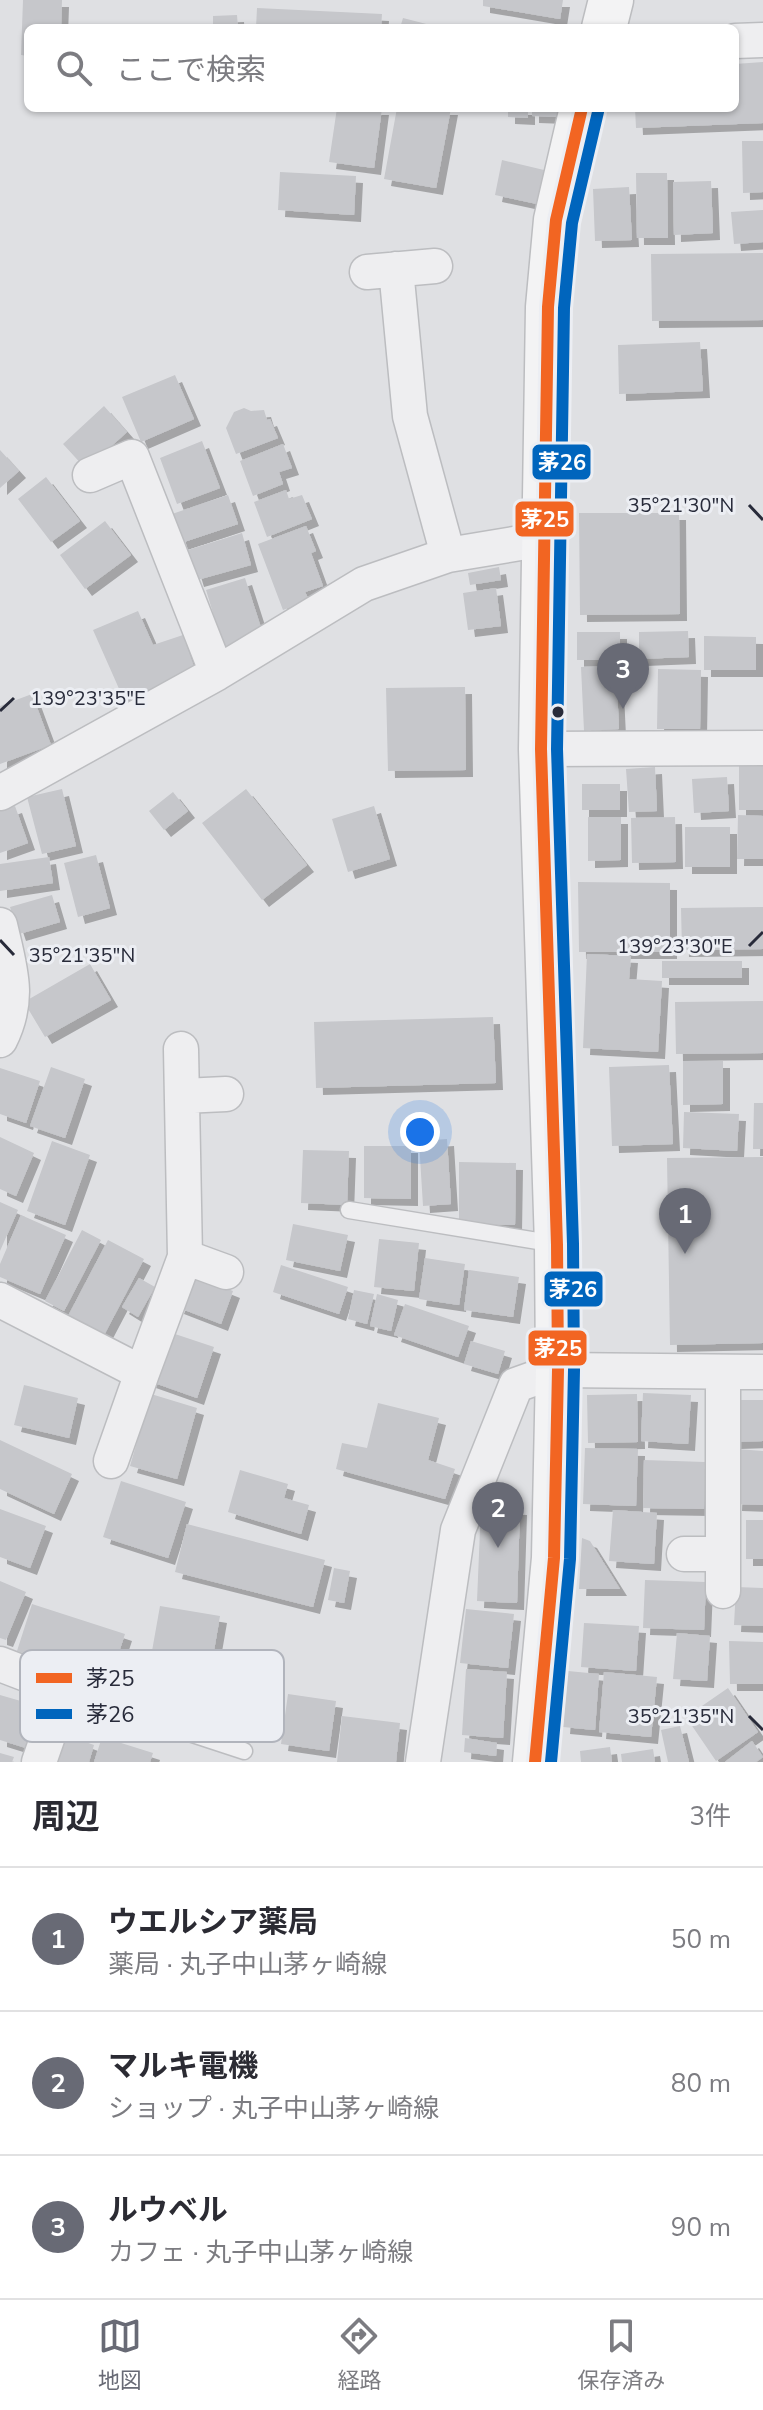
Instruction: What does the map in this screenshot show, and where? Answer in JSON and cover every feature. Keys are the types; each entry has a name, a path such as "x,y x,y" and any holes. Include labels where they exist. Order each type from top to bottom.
{"main road":[{"path":"605,24 611,0"},
{"path":"535,1762 554,1558 558,1370 557,1245 541,749 548,307 556,220 581,112"}],"street":[{"path":"739,41 763,40"},
{"path":"435,266 382,270 410,416 448,555"},
{"path":"90,475 132,457 217,673"},
{"path":"0,793 217,673 364,584 448,555 544,539"},
{"path":"541,749 763,748"},
{"path":"0,925 13,981 11,1019 0,1040"},
{"path":"111,1461 185,1257 181,1049"},
{"path":"183,1096 226,1094"},
{"path":"185,1257 226,1272"},
{"path":"0,1300 142,1373"},
{"path":"423,1762 458,1530 516,1385 558,1370 763,1372"},
{"path":"723,1372 723,1591"},
{"path":"684,1554 723,1554"},
{"path":"0,1664 20,1672"},
{"path":"39,1762 46,1742"}],"lane":[{"path":"349,1210 557,1245"},
{"path":"217,1742 244,1751"}],"building":[{"path":"23,0 62,0 61,24 24,24 24,55 21,55"},
{"path":"483,0 563,0 560,19 483,6"},
{"path":"257,8 382,14 381,24 256,24"},
{"path":"237,15 238,24 213,24 213,16"},
{"path":"403,18 426,24 401,24"},
{"path":"763,62 763,123 636,128 635,112 739,112 739,64"},
{"path":"336,112 381,112 374,168 329,162"},
{"path":"396,112 450,112 436,188 384,179"},
{"path":"508,112 528,112 528,118 508,117"},
{"path":"532,112 560,112 559,117 532,116"},
{"path":"742,141 763,141 763,192 743,193"},
{"path":"502,160 544,170 537,204 495,195"},
{"path":"280,172 356,176 354,215 278,210"},
{"path":"636,173 667,173 668,238 637,238"},
{"path":"711,181 713,233 674,235 673,182"},
{"path":"629,187 632,240 595,241 593,189"},
{"path":"763,210 763,242 734,244 731,212"},
{"path":"763,253 763,320 652,321 651,254"},
{"path":"700,342 703,391 619,394 618,345"},
{"path":"175,375 194,419 141,442 122,397"},
{"path":"104,406 127,432 86,469 63,444"},
{"path":"244,408 264,410 278,438 236,454 226,428 234,412"},
{"path":"202,441 220,488 177,504 160,458"},
{"path":"283,444 292,468 279,472 283,484 253,496 240,461"},
{"path":"0,450 19,471 0,488"},
{"path":"46,477 80,521 51,542 18,499"},
{"path":"286,490 289,499 302,495 312,519 267,537 254,502"},
{"path":"228,495 238,524 181,543 172,514"},
{"path":"579,513 679,513 680,614 580,615"},
{"path":"105,521 131,555 85,589 60,555"},
{"path":"306,526 316,551 311,553 323,586 305,592 309,600 283,610 258,544"},
{"path":"242,533 251,565 197,580 188,550"},
{"path":"499,567 501,580 470,585 468,573"},
{"path":"245,578 264,637 224,649 206,590"},
{"path":"496,588 501,626 468,630 463,593"},
{"path":"138,611 153,645 183,635 195,670 124,700 93,630"},
{"path":"688,631 689,657 639,659 639,632"},
{"path":"577,632 620,632 620,660 577,660"},
{"path":"704,636 756,637 756,670 704,670"},
{"path":"616,666 619,729 584,731 581,667"},
{"path":"658,669 701,670 700,729 657,729"},
{"path":"465,687 466,770 388,771 386,688"},
{"path":"32,694 51,745 0,764 0,706"},
{"path":"739,764 763,764 763,810 739,810"},
{"path":"655,767 657,811 629,812 626,769"},
{"path":"727,777 729,811 694,813 692,779"},
{"path":"582,784 620,784 620,810 582,810"},
{"path":"62,789 76,846 42,854 27,797"},
{"path":"246,789 307,865 262,900 202,823"},
{"path":"173,792 188,811 164,830 149,811"},
{"path":"15,806 28,843 0,853 0,811"},
{"path":"374,806 390,859 348,872 332,819"},
{"path":"738,815 763,816 763,859 737,859"},
{"path":"588,817 621,817 621,860 588,861"},
{"path":"675,817 676,862 632,863 631,818"},
{"path":"685,827 730,827 730,867 685,867"},
{"path":"96,855 110,908 78,917 64,863"},
{"path":"49,857 53,883 0,891 0,864"},
{"path":"578,882 670,883 670,952 579,952"},
{"path":"52,895 60,922 19,934 10,907"},
{"path":"763,907 763,949 682,950 681,908"},
{"path":"587,954 631,956 629,979 662,981 658,1052 583,1048"},
{"path":"662,961 742,961 742,978 662,978"},
{"path":"90,964 111,1000 45,1037 24,1002"},
{"path":"763,1001 763,1053 676,1054 675,1002"},
{"path":"493,1017 496,1083 316,1088 314,1022"},
{"path":"683,1061 723,1061 723,1104 683,1105"},
{"path":"669,1065 673,1144 612,1146 609,1067"},
{"path":"51,1067 85,1079 65,1138 30,1126"},
{"path":"0,1068 40,1081 26,1123 0,1114"},
{"path":"754,1103 763,1103 763,1149 753,1149"},
{"path":"684,1112 739,1114 737,1151 683,1148"},
{"path":"0,1137 34,1153 16,1196 0,1189"},
{"path":"447,1139 451,1204 423,1206 419,1141"},
{"path":"52,1141 90,1155 65,1225 27,1211"},
{"path":"364,1146 411,1146 411,1199 364,1198"},
{"path":"303,1150 349,1151 347,1205 301,1203"},
{"path":"763,1157 763,1343 670,1345 667,1158"},
{"path":"459,1162 516,1163 515,1225 459,1224"},
{"path":"0,1202 18,1210 0,1251"},
{"path":"21,1215 66,1235 40,1294 0,1277 0,1264"},
{"path":"293,1224 348,1235 340,1271 286,1260"},
{"path":"82,1230 101,1240 64,1311 45,1301"},
{"path":"379,1239 419,1243 414,1291 374,1287"},
{"path":"108,1240 144,1259 102,1339 66,1320"},
{"path":"425,1258 465,1264 459,1305 419,1299"},
{"path":"281,1265 348,1287 339,1314 273,1292"},
{"path":"469,1270 519,1277 513,1317 464,1310"},
{"path":"190,1274 233,1291 221,1324 177,1307"},
{"path":"139,1278 155,1287 138,1317 122,1307"},
{"path":"354,1290 374,1294 367,1324 348,1319"},
{"path":"377,1294 398,1300 391,1331 370,1326"},
{"path":"405,1304 469,1326 458,1357 394,1335"},
{"path":"166,1331 214,1347 197,1398 149,1381"},
{"path":"471,1341 505,1351 498,1374 464,1364"},
{"path":"24,1385 78,1398 69,1438 14,1425"},
{"path":"643,1393 691,1395 688,1444 641,1441"},
{"path":"151,1394 197,1408 177,1479 130,1466"},
{"path":"637,1394 638,1442 588,1443 587,1395"},
{"path":"732,1400 763,1400 763,1441 733,1442"},
{"path":"378,1403 439,1418 428,1460 455,1469 445,1499 336,1469 342,1443 367,1448"},
{"path":"0,1440 72,1474 54,1514 0,1489"},
{"path":"585,1448 638,1449 636,1506 583,1504"},
{"path":"737,1449 763,1451 763,1505 735,1504"},
{"path":"644,1460 705,1462 704,1509 643,1508"},
{"path":"240,1470 288,1484 284,1498 309,1505 301,1534 228,1512"},
{"path":"121,1481 186,1502 168,1558 103,1537"},
{"path":"481,1506 520,1508 517,1603 477,1601"},
{"path":"0,1509 46,1526 30,1568 0,1557"},
{"path":"613,1510 657,1513 654,1564 609,1561"},
{"path":"746,1520 763,1520 763,1559 746,1559"},
{"path":"187,1524 325,1560 313,1607 175,1572"},
{"path":"582,1538 590,1541 620,1589 579,1589"},
{"path":"334,1568 350,1571 344,1603 328,1600"},
{"path":"645,1580 706,1582 704,1630 643,1628"},
{"path":"0,1581 26,1592 6,1640 0,1638"},
{"path":"736,1587 763,1588 763,1626 734,1625"},
{"path":"32,1604 125,1634 120,1650 17,1651"},
{"path":"160,1606 220,1616 214,1650 152,1650"},
{"path":"466,1609 514,1614 508,1668 460,1663"},
{"path":"584,1623 639,1626 636,1671 581,1667"},
{"path":"677,1633 710,1636 707,1681 673,1679"},
{"path":"729,1641 763,1642 763,1684 730,1684"},
{"path":"466,1669 507,1672 503,1738 462,1735"},
{"path":"568,1671 599,1674 595,1730 563,1727"},
{"path":"604,1672 657,1677 651,1737 599,1732"},
{"path":"728,1688 758,1732 716,1761 686,1717"},
{"path":"288,1694 336,1701 329,1751 281,1744 284,1742"},
{"path":"0,1695 20,1701 20,1742 28,1742 26,1748 0,1740"},
{"path":"342,1716 400,1723 396,1762 337,1762"},
{"path":"680,1726 689,1762 668,1762 661,1730"},
{"path":"465,1738 497,1743 496,1756 464,1752"},
{"path":"752,1741 763,1757 756,1762 725,1762"},
{"path":"60,1742 94,1745 89,1762 54,1762"},
{"path":"100,1742 118,1742 153,1753 150,1762 94,1762"},
{"path":"610,1747 612,1762 581,1762 580,1751"},
{"path":"653,1749 655,1762 622,1762 621,1754"},
{"path":"0,1753 14,1757 12,1762 0,1762"}],"transit line":[{"name":"茅25","path":"535,1762 554,1558 558,1370 557,1245 541,749 548,307 556,220 581,112"},
{"name":"茅26","path":"551,1762 570,1559 574,1370 573,1244 557,749 564,308 572,223 598,112"}],"place":[{"name":"ルウベル","path":"623,709"},
{"name":"ウエルシア薬局","path":"685,1254"},
{"name":"マルキ電機","path":"498,1548"}]}
